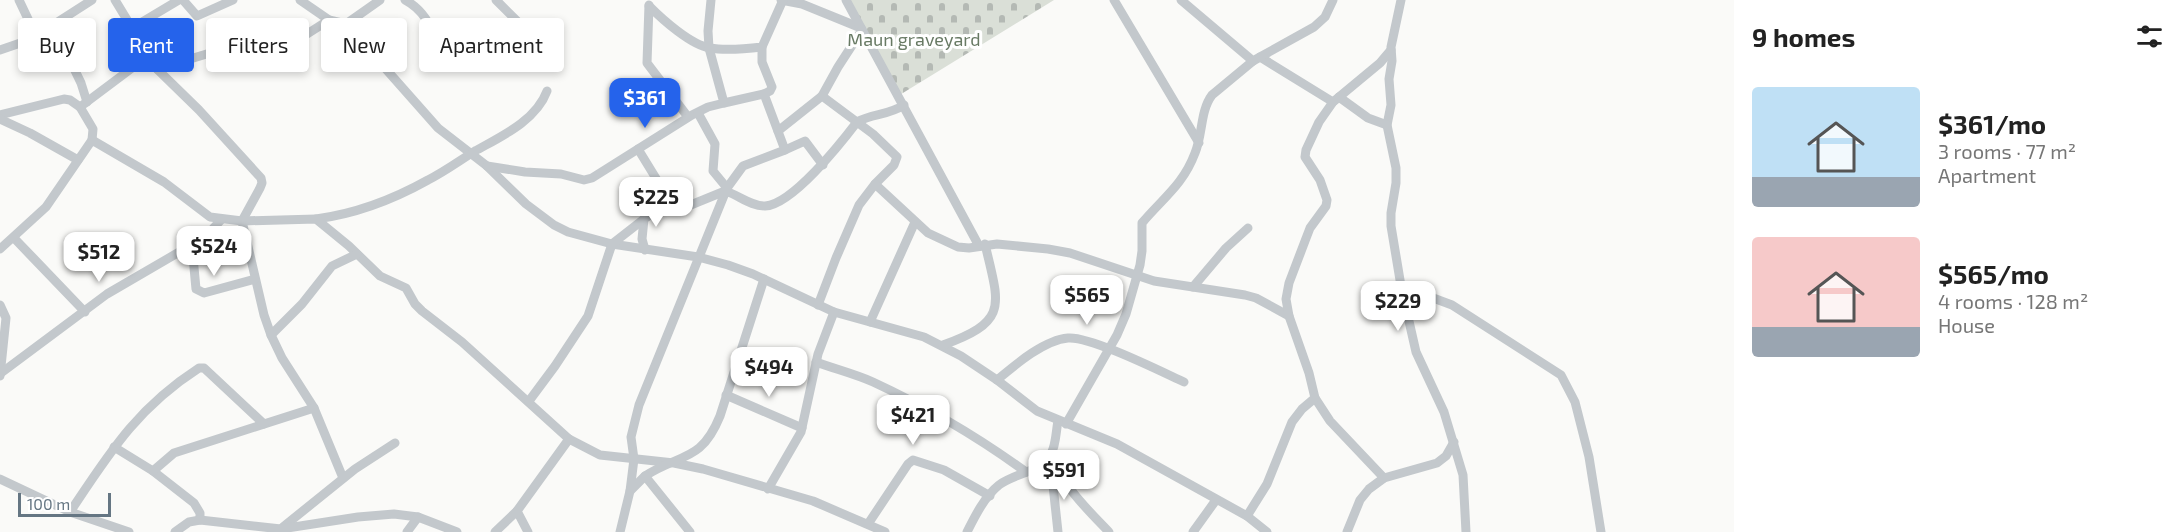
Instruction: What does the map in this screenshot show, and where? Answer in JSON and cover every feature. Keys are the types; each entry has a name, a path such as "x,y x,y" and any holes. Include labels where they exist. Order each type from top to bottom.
{"street":[{"path":"19,0 28,18"},
{"path":"64,18 92,0"},
{"path":"115,0 126,18"},
{"path":"149,18 179,0"},
{"path":"183,0 197,16 233,0"},
{"path":"300,0 326,18"},
{"path":"354,18 380,0"},
{"path":"405,0 416,7 426,18"},
{"path":"496,0 514,18"},
{"path":"711,0 709,48 724,103"},
{"path":"487,166 525,172 561,174 584,180 592,178 688,117 708,107 770,91 772,87 762,62 762,48 782,0 802,4 862,29"},
{"path":"846,0 982,245 997,298 992,314 982,328 943,345"},
{"path":"1114,0 1199,143"},
{"path":"1181,0 1256,59 1368,118 1387,125"},
{"path":"1058,532 1052,476 1053,457 1062,423 1109,349 1126,314 1142,251 1142,223 1178,185 1189,168 1199,143 1207,102 1212,95 1256,59 1322,21 1333,0"},
{"path":"1401,0 1391,50 1389,79 1391,105 1387,125 1396,168 1391,226 1401,286 1416,352 1444,412 1463,475 1466,532"},
{"path":"649,3 676,30 709,48 762,48"},
{"path":"649,3 647,63 688,117"},
{"path":"194,58 243,43 260,64 321,25"},
{"path":"778,131 822,96 862,29"},
{"path":"0,50 18,43"},
{"path":"1384,478 1330,421 1315,398 1309,373 1289,316 1286,299 1289,283 1310,228 1326,206 1327,200 1320,180 1305,157 1306,150 1314,132 1336,100 1380,63 1391,50"},
{"path":"0,249 46,207 92,140 93,129 83,105 81,83 76,72"},
{"path":"83,105 127,72"},
{"path":"160,72 199,110 261,178 260,188 242,221 255,279 271,335 282,358 314,408 343,478"},
{"path":"388,72 438,128 487,166 526,204 554,225 568,232 612,244 698,257 764,279 834,312 908,331 943,345 997,380 1026,404 1062,423 1096,434 1117,444 1247,516 1267,532"},
{"path":"92,140 164,182 210,217 242,221 316,219 347,213 406,192 429,180 524,122 545,97 547,91"},
{"path":"764,94 785,150"},
{"path":"818,305 854,215 875,184 894,165 897,157 884,143 822,96"},
{"path":"0,117 64,99 83,105"},
{"path":"698,112 715,144 713,171 726,190 754,204 770,205 795,189 823,165 857,122 869,117 888,114 904,105"},
{"path":"0,117 78,160"},
{"path":"620,532 630,491 634,459 631,437 639,405 726,190 743,166 805,141 823,165"},
{"path":"529,401 588,316 612,244 649,215 668,208 665,193 638,149"},
{"path":"875,184 928,233 958,247 1033,246 1070,253 1137,276 1256,298 1289,316"},
{"path":"662,210 676,211 726,190"},
{"path":"316,219 380,276 406,288 422,311 462,342 569,439 600,454 703,469 813,501 876,529 908,464 913,460 944,470 990,496"},
{"path":"644,219 642,239 645,250"},
{"path":"1,374 121,285 192,246 214,230 221,220"},
{"path":"870,322 915,222"},
{"path":"1193,287 1226,248 1248,228"},
{"path":"14,238 84,312"},
{"path":"192,246 196,289 199,293 204,294 255,279"},
{"path":"271,335 302,303 332,266 357,254"},
{"path":"630,491 645,476 691,454 708,441 717,424 764,279"},
{"path":"1401,286 1452,305 1561,375 1575,402 1588,457 1600,532"},
{"path":"0,307 6,318 1,374"},
{"path":"768,489 801,428 816,362 834,312"},
{"path":"997,380 1029,355 1053,342 1068,338 1081,339 1109,349 1184,382"},
{"path":"816,362 873,382 921,407 982,442 1026,472"},
{"path":"70,512 114,447 135,421 158,398 201,367 264,424"},
{"path":"726,395 801,428"},
{"path":"1247,516 1268,484 1292,422 1315,398"},
{"path":"153,471 174,453 314,408"},
{"path":"495,532 517,511 569,439"},
{"path":"1347,532 1360,500 1369,489 1384,478 1437,463 1446,456 1454,442"},
{"path":"281,529 343,478 395,443"},
{"path":"114,447 153,471 194,503 200,513 200,520"},
{"path":"967,532 990,496 1002,483 1053,457"},
{"path":"1053,457 1072,490 1106,531"},
{"path":"645,476 690,532"},
{"path":"0,479 70,512 129,532"},
{"path":"1193,532 1216,500"},
{"path":"517,511 528,532"},
{"path":"175,532 189,522 200,520 281,529 394,514 418,517 457,532"},
{"path":"407,532 418,517"}],"green space":[{"name":"Maun graveyard","path":"848,0 1054,0 898,96"}]}
